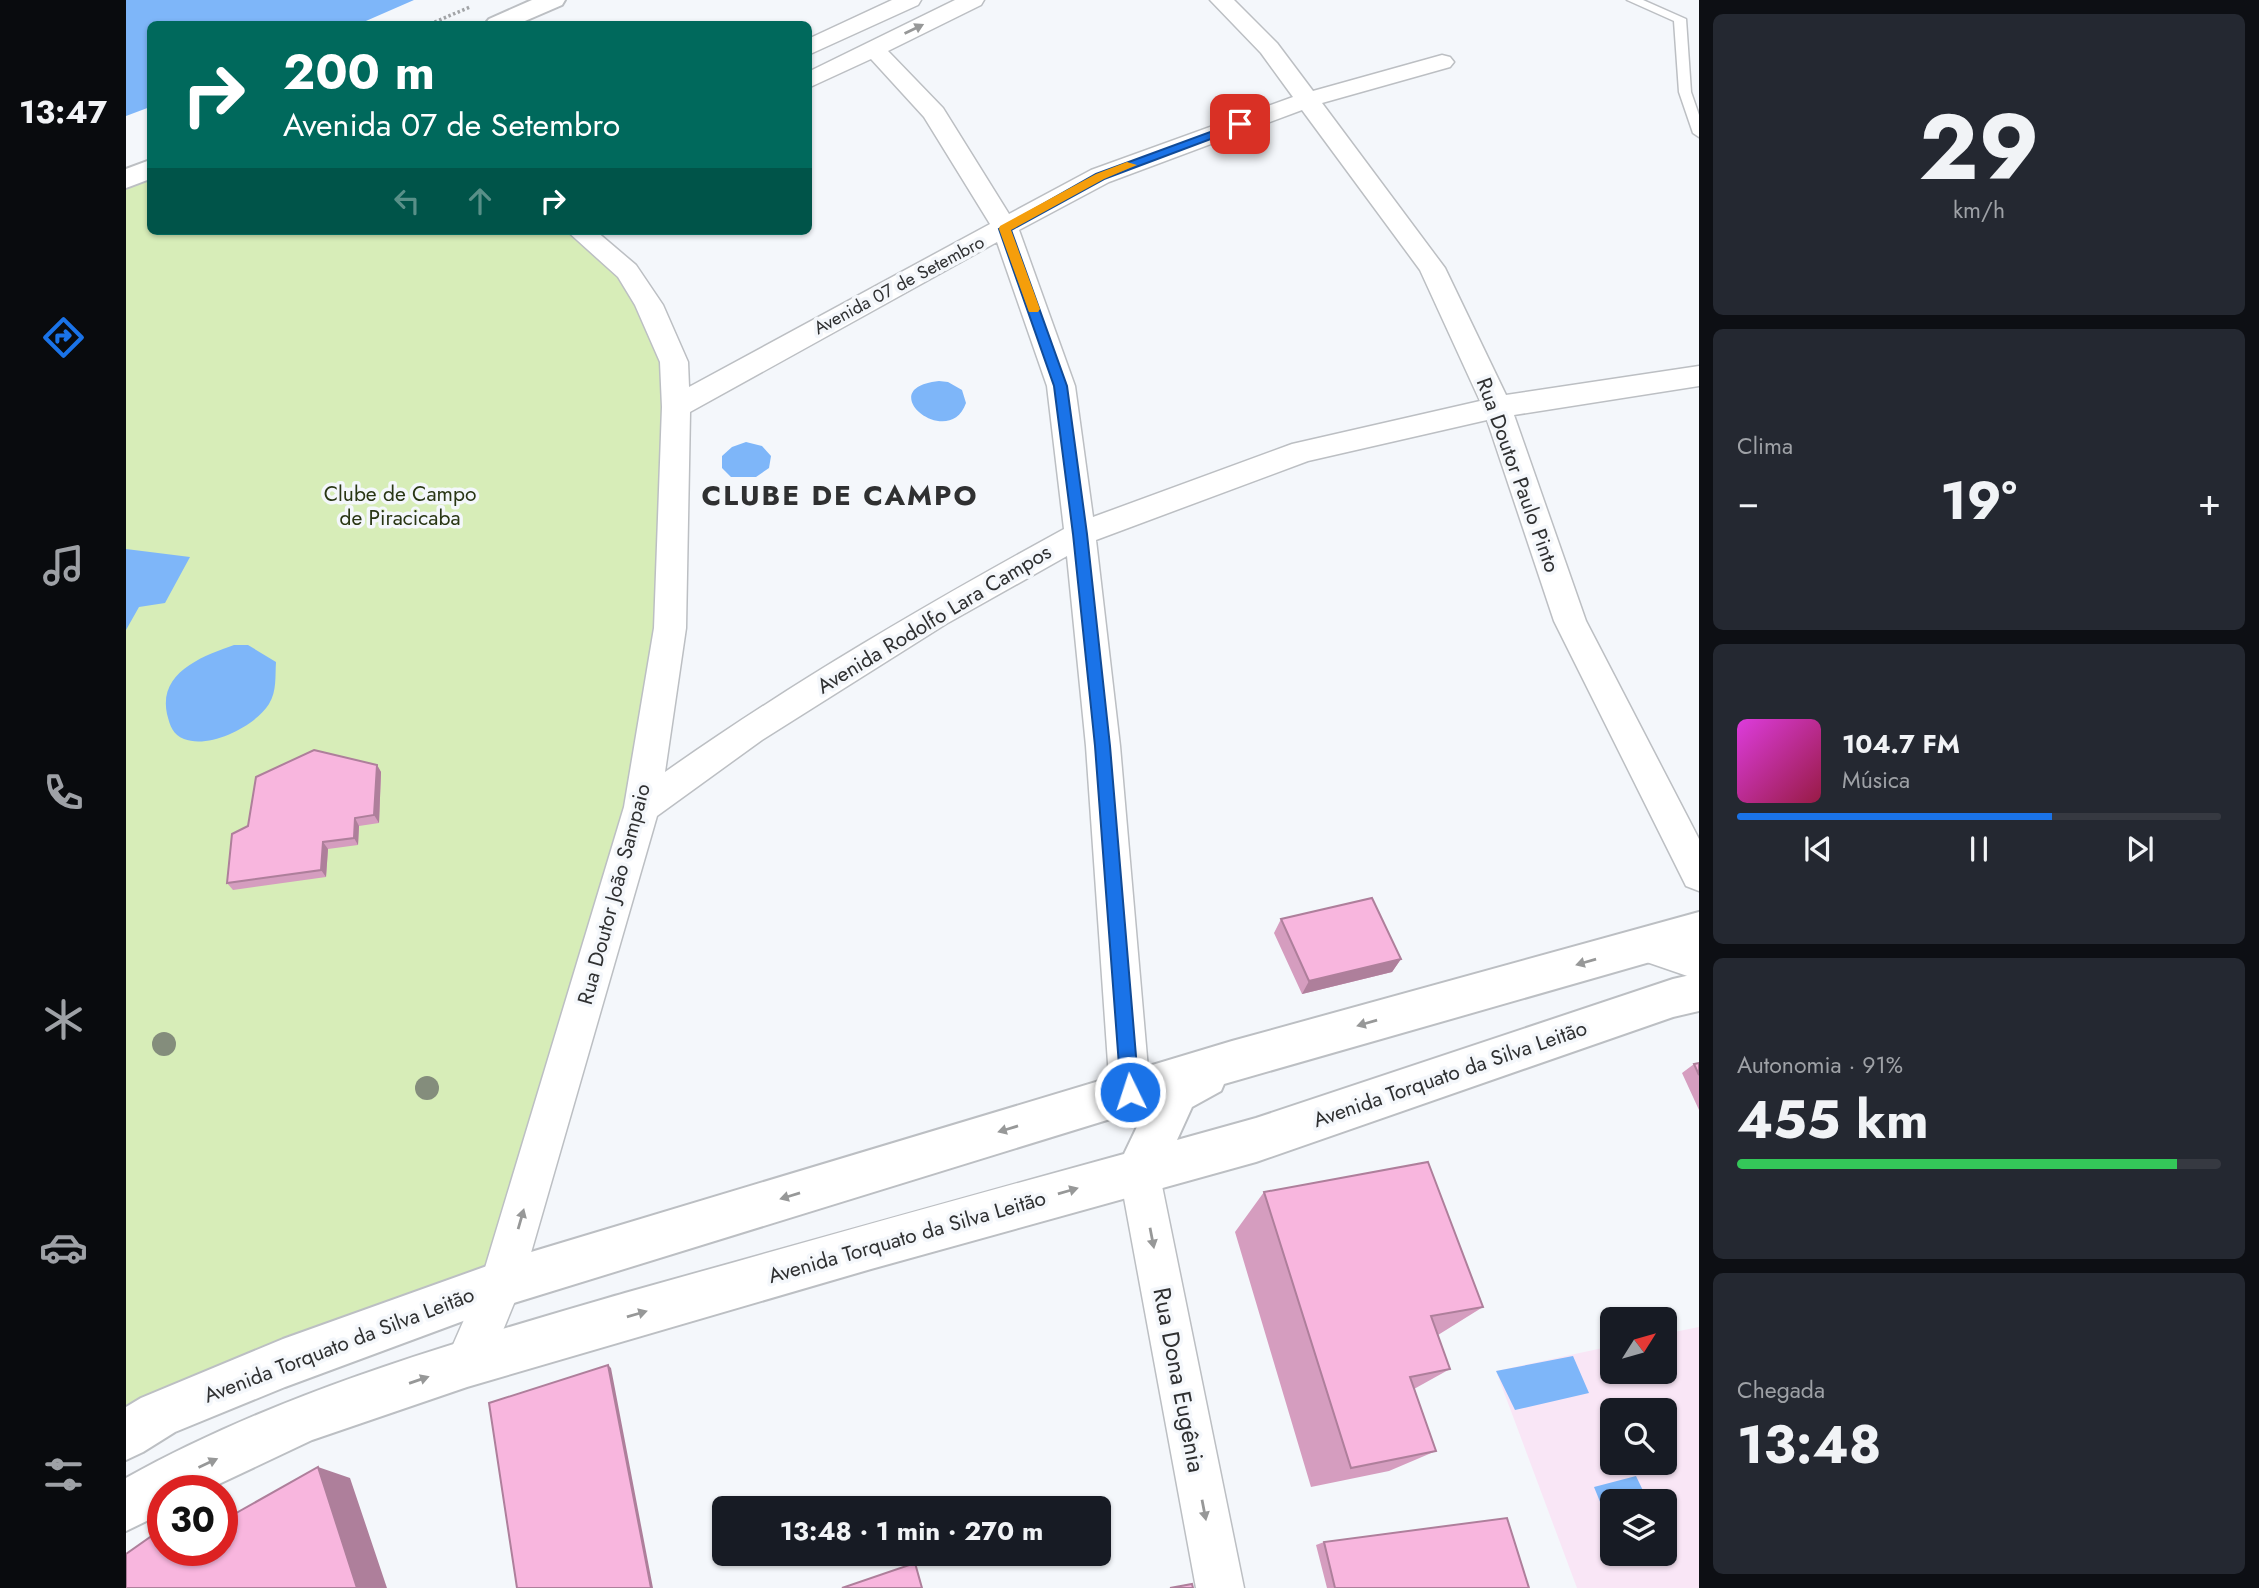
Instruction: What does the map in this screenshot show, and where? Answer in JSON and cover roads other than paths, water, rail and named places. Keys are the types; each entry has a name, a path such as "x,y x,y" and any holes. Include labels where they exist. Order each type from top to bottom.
{"main road":[{"path":"505,21 553,0"},
{"path":"126,179 147,170"},
{"name":"Avenida Torquato da Silva Leitão","path":"126,1435 158,1415 283,1363 501,1284 1232,1061 1699,930"},
{"name":"Avenida Torquato da Silva Leitão","path":"126,1506 174,1479 304,1418 467,1363 1256,1140 1660,1002 1699,992"},
{"path":"1139,1171 1177,1092 1232,1061"}],"street":[{"path":"812,46 910,0"},
{"name":"Rua Doutor Paulo Pinto","path":"1221,0 1269,48 1432,268 1497,407 1570,621 1699,875"},
{"path":"812,79 964,2"},
{"path":"873,48 934,113 1005,229 1061,386 1103,746 1130,1092"},
{"name":"Avenida 07 de Setembro","path":"676,407 1100,176 1307,100 1442,62"},
{"name":"Rua Doutor João Sampaio","path":"467,1363 501,1284 642,807 670,628 676,407 674,362 649,304 627,271 585,235"},
{"name":"Avenida Rodolfo Lara Campos","path":"642,807 750,730 912,629 1080,534 1302,452 1497,407 1699,376"},
{"path":"1645,945 1699,963"},
{"name":"Rua Dona Eugênia","path":"1139,1171 1220,1588"}],"lane":[{"path":"1633,0 1680,19 1685,92 1699,133"}],"water":[{"path":"126,0 414,0 366,21 147,21 147,108 126,116"},
{"path":"939,381 948,382 962,390 966,403 957,416 945,421 920,413 913,404 912,394 920,386"},
{"path":"746,442 762,446 771,456 769,468 756,477 731,477 722,468 722,456 732,447"},
{"path":"126,549 190,557 165,603 139,607 126,630"},
{"path":"234,645 248,645 276,662 272,699 253,720 231,734 206,741 180,737 172,730 167,714 166,699 169,687 186,668"},
{"path":"1573,1356 1589,1393 1515,1410 1496,1371"},
{"path":"1636,1476 1642,1489 1600,1489 1600,1502 1594,1487"}],"district":[{"name":"CLUBE DE CAMPO","path":"840,495"}],"park label":[{"name":"Clube de Campo de Piracicaba","path":"400,506"}]}
